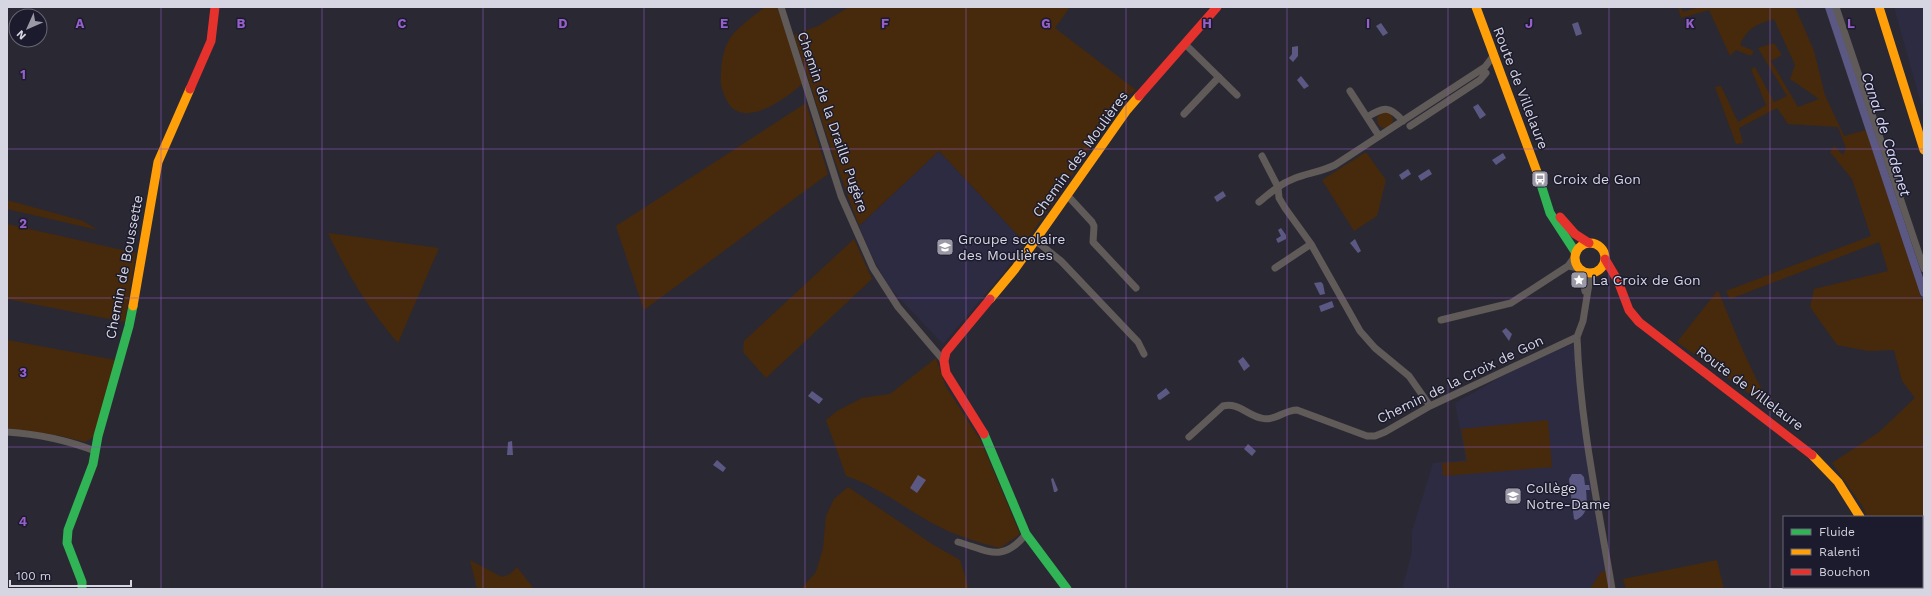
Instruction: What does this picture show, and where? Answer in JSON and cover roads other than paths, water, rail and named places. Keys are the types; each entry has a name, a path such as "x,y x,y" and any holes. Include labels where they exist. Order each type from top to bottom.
{"street":[{"name":"Chemin de Boussette","path":"82,589 82,582 67,543 68,530 91,470 95,450 129,326 158,162 211,41 215,7"},
{"name":"Chemin de la Draille Pugère","path":"781,7 841,196 873,268 898,307 944,361"},
{"name":"Chemin des Moulières","path":"944,361 946,352 1015,269 1127,110 1217,7"},
{"name":"Route de Villelaure","path":"1476,7 1540,179 1550,213 1576,254"},
{"path":"1836,7 1924,269"},
{"path":"1879,7 1924,150"},
{"path":"1185,44 1236,95"},
{"path":"1259,202 1278,187 1293,179 1323,171 1403,121 1485,67 1494,55"},
{"path":"1475,73 1499,69"},
{"path":"1410,126 1480,80 1486,72"},
{"path":"1184,114 1219,77"},
{"path":"1350,91 1379,136"},
{"path":"1367,117 1387,108 1395,112 1403,121"},
{"path":"1262,156 1278,187 1279,198 1311,244 1360,331 1375,348 1409,376 1430,406"},
{"name":"Route de Villelaure","path":"1540,179 1550,200 1564,223 1575,234 1589,243"},
{"path":"1067,195 1092,222 1094,226 1093,242 1136,288"},
{"path":"1035,240 1066,267 1138,342 1144,354"},
{"path":"1441,320 1511,303 1568,266 1581,246 1589,243 1602,249 1605,259 1602,267 1595,272 1589,284 1583,321 1577,337 1581,390 1588,445 1612,589"},
{"path":"1275,268 1311,244"},
{"path":"1576,254 1586,297"},
{"name":"Route de Villelaure","path":"1605,259 1620,287 1629,310 1639,322 1790,435 1819,460 1838,482 1859,516"},
{"path":"1568,266 1580,268 1587,272 1595,272 1605,276 1620,287"},
{"name":"Chemin de la Croix de Gon","path":"1189,437 1223,406 1229,405 1260,418 1269,419 1291,410 1297,410 1367,436 1385,432 1430,406 1577,337"},
{"path":"944,361 946,372 983,432 1026,534 1049,567 1067,589"},
{"path":"7,432 27,433 75,443 95,450"},
{"path":"958,542 999,553 1012,549 1026,534"}],"waterway":[{"name":"Canal de Cadenet","path":"1829,7 1924,293"}],"place":[{"name":"Croix de Gon","path":"1540,179"},
{"name":"Groupe scolaire des Moulières","path":"945,247"},
{"name":"La Croix de Gon","path":"1579,280"},
{"name":"Collège Notre-Dame","path":"1513,496"}]}
